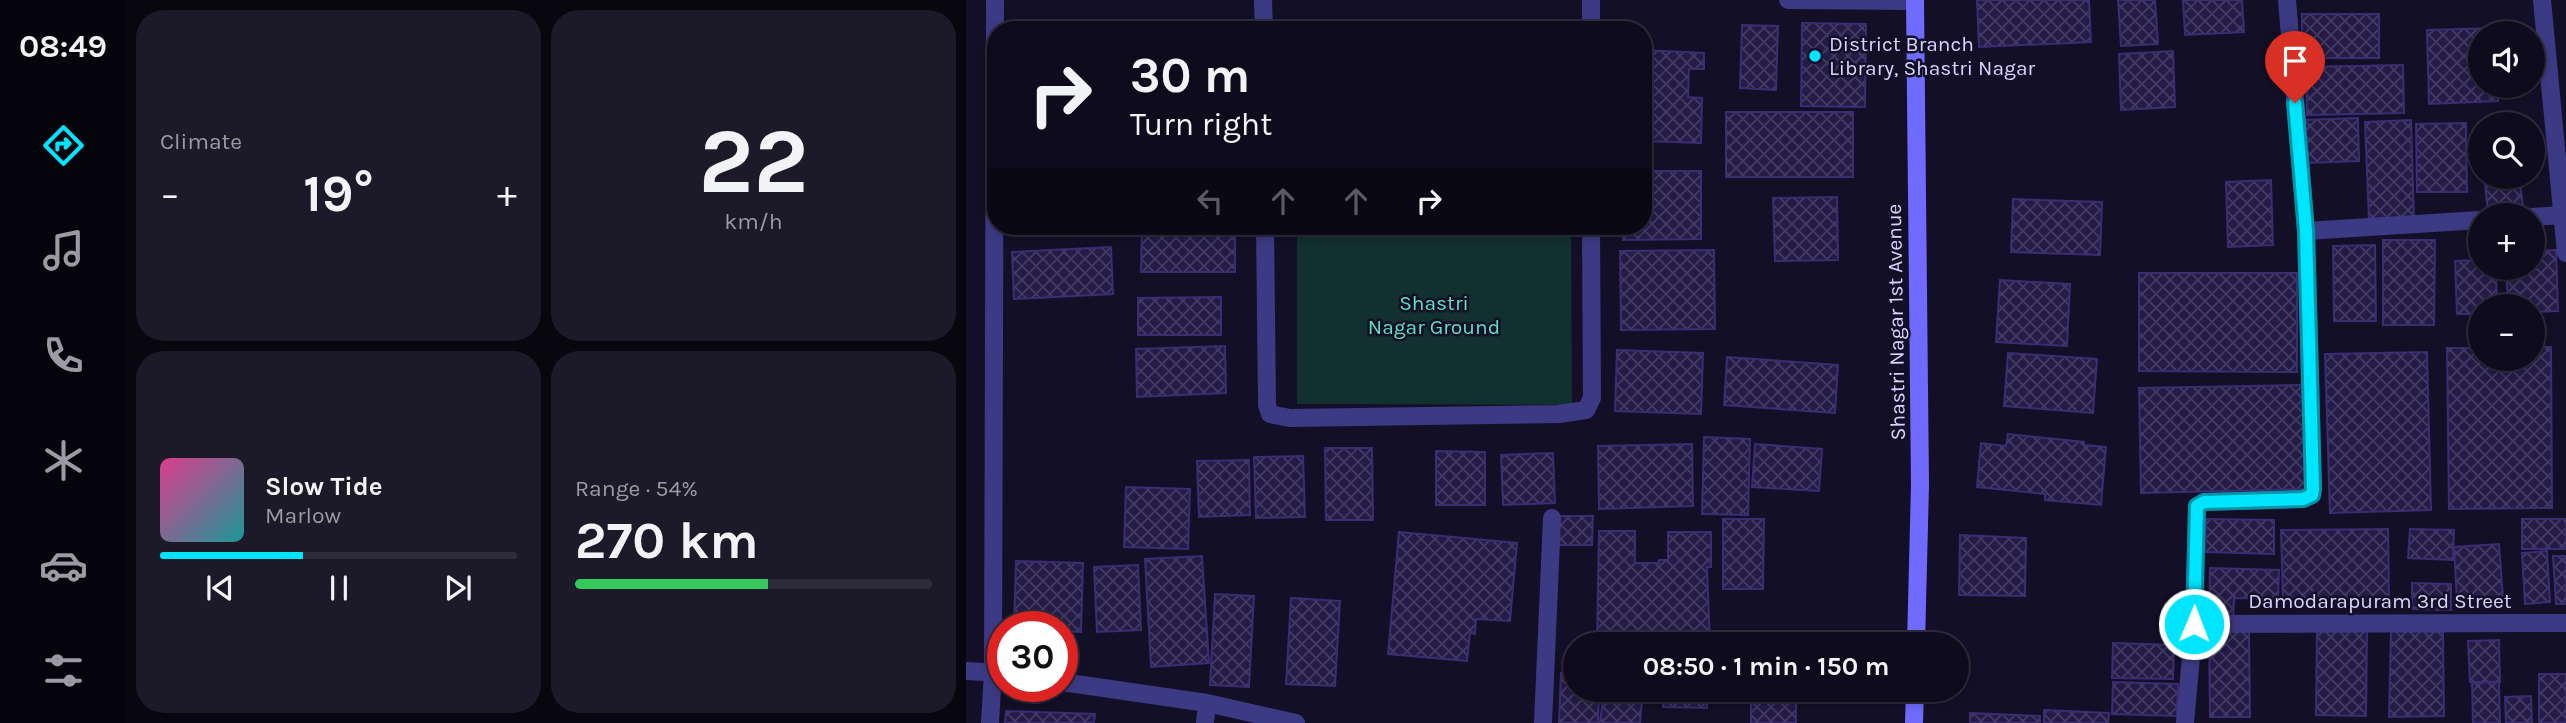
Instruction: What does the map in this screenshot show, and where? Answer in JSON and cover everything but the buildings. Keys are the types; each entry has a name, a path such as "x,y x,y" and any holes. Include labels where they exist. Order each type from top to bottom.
{"street":[{"path":"995,0 995,21"},
{"path":"1264,0 1264,21"},
{"path":"1591,0 1591,21"},
{"path":"1788,0 1915,1"},
{"path":"2185,723 2194,624 2197,506 2204,502 2303,499 2312,495 2306,231 2287,0"},
{"path":"2542,0 2566,253"},
{"name":"Shastri Nagar 1st Avenue","path":"1915,1 1920,485 1916,632"},
{"path":"2545,216 2562,215"},
{"path":"2306,231 2468,221"},
{"path":"996,235 998,611"},
{"path":"1265,235 1266,395 1270,414 1290,418 1559,414 1586,410 1592,398 1591,235"},
{"path":"1543,723 1552,518"},
{"name":"Damodarapuram 3rd Street","path":"2194,624 2566,623"},
{"path":"966,671 987,672"},
{"path":"1078,684 1207,703 1296,723"},
{"path":"990,723 993,702"},
{"path":"1914,723 1915,702"},
{"path":"1205,723 1207,703"}],"green space":[{"name":"Shastri Nagar Ground","path":"1297,235 1571,235 1572,405 1297,404"}],"place":[{"name":"District Branch Library, Shastri Nagar","path":"1815,56"}],"route":[{"path":"2194,624 2197,506 2204,502 2303,499 2312,495 2306,231 2295,103"}]}
